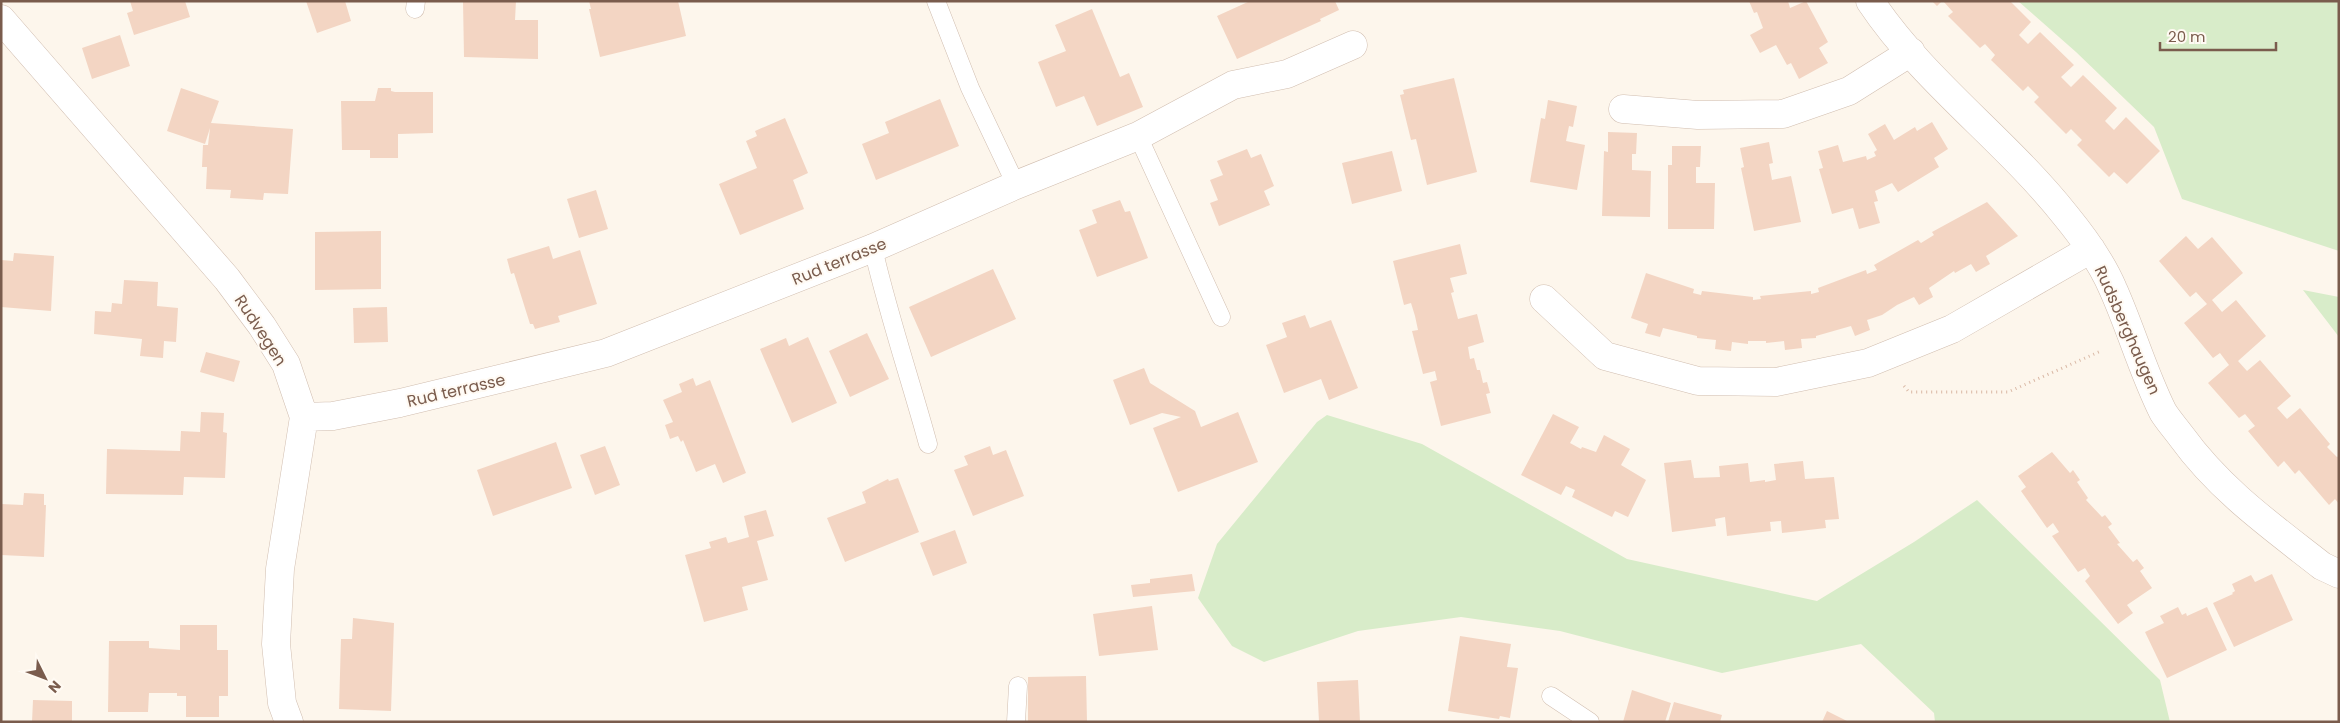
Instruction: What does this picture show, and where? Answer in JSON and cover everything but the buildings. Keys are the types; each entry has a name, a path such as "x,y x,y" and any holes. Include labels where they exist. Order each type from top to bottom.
{"street":[{"name":"Rudsberghaugen","path":"1870,1 1911,52 1999,141 2066,215 2091,249 2113,287 2132,338 2164,413 2194,455 2233,496 2322,566 2339,574"},
{"name":"Rudvegen","path":"1,19 226,279 262,326 286,364 304,417 280,569 276,644 282,703 289,722"},
{"name":"Rud terrasse","path":"304,417 333,416 400,403 606,353 873,248 1016,185 1138,136 1233,85 1286,74 1354,45"},
{"path":"1623,109 1698,116 1783,114 1849,90 1911,52"},
{"path":"1544,299 1605,356 1698,380 1776,382 1868,363 1952,329 2091,249"}],"lane":[{"path":"936,1 970,88 1016,185"},
{"path":"1138,136 1222,317"},
{"path":"873,248 887,309 908,371 928,444"},
{"path":"1016,722 1018,686"},
{"path":"1551,696 1590,722"}],"path":[{"path":"1882,358 1909,392 2008,392 2132,338"}],"green space":[{"path":"2018,1 2339,1 2339,251 2182,199 2154,127 2076,52"},
{"path":"2303,290 2339,297 2339,337"},
{"path":"1327,415 1422,444 1627,559 1817,601 1914,542 1977,500 2160,680 2170,722 1935,722 1934,713 1861,644 1722,673 1560,631 1461,617 1358,631 1264,662 1232,646 1198,598 1217,544 1317,422"}]}
